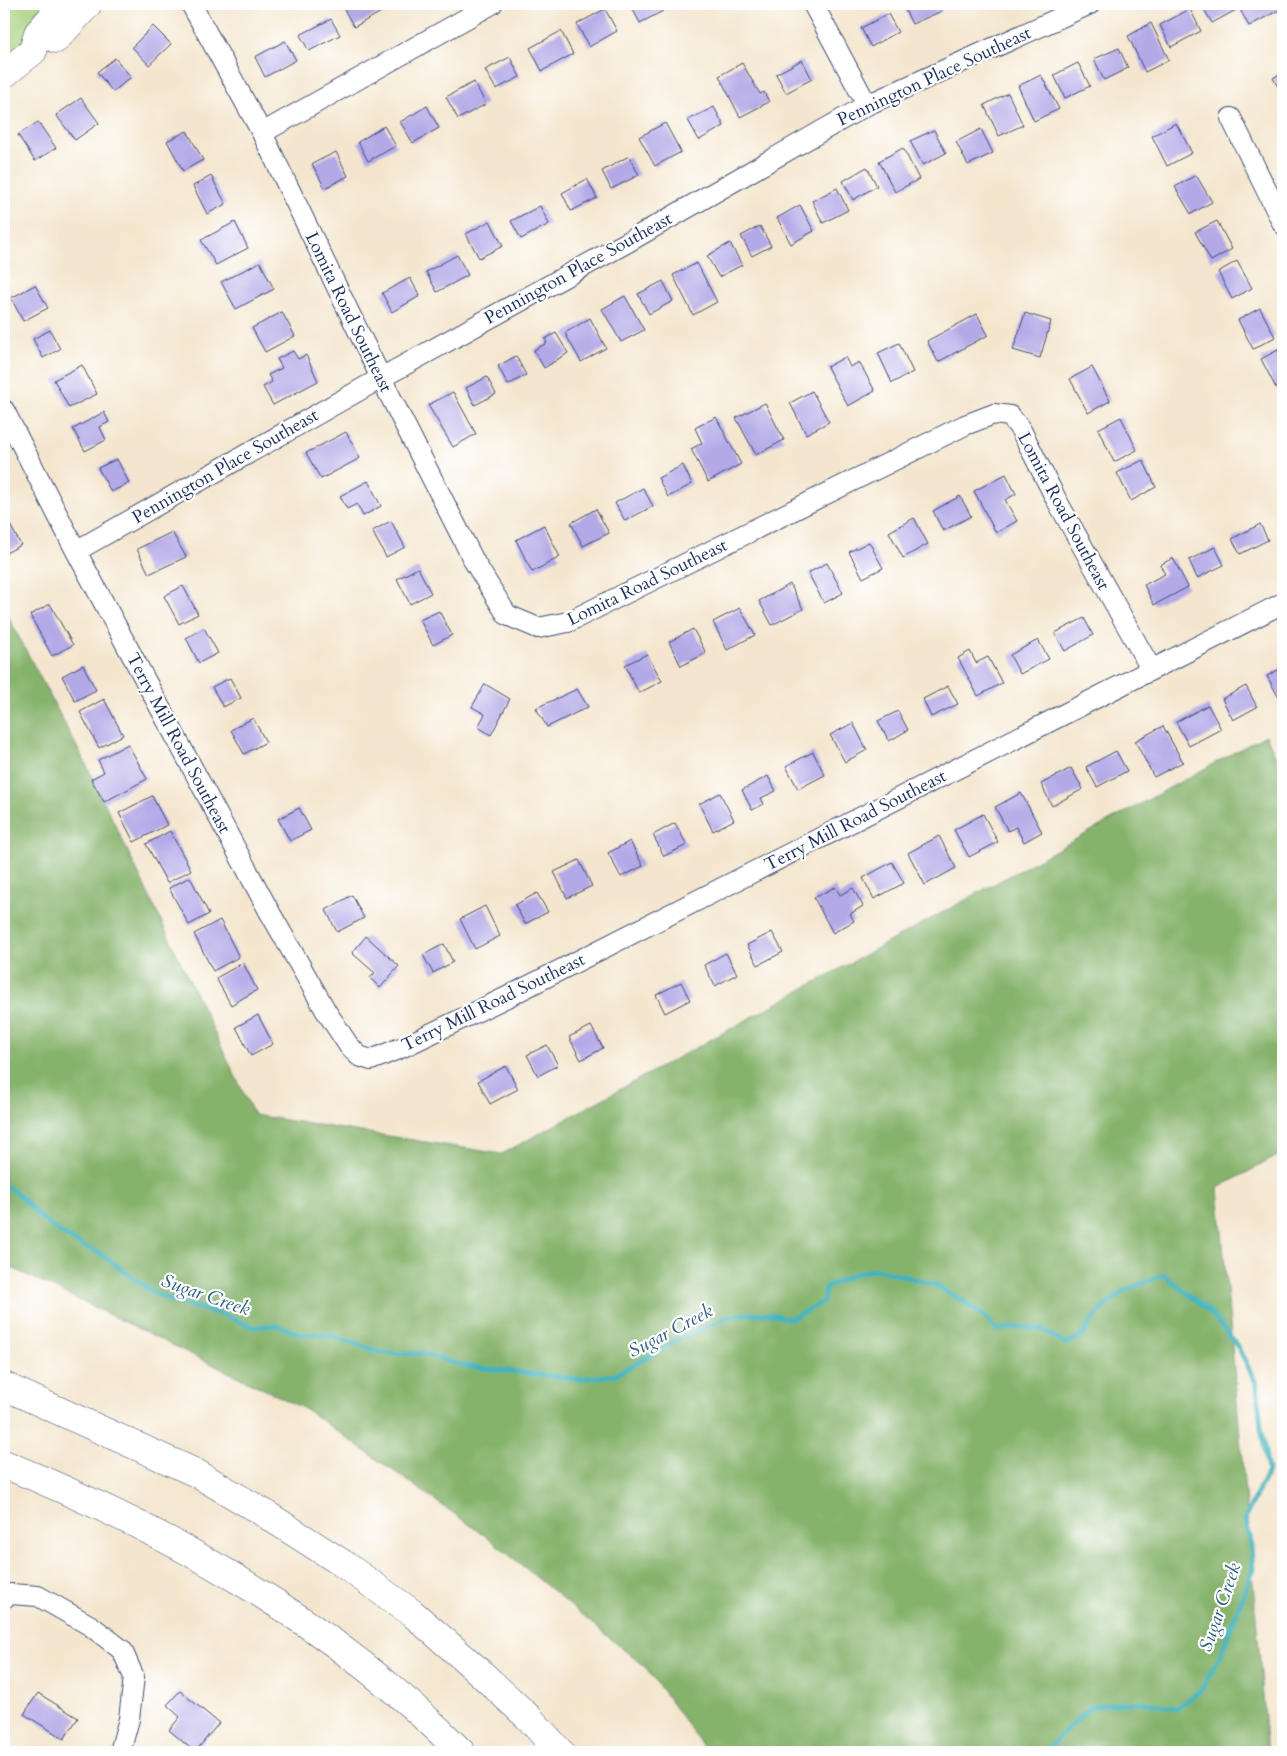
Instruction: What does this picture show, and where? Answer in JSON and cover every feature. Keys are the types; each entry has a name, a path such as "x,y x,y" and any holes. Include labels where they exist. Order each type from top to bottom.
{"main road":[{"path":"33,50 38,33 64,4"},
{"path":"4,74 33,50 50,45 88,4"},
{"path":"4,1386 196,1473 259,1510 342,1563 412,1613 528,1717 560,1752"},
{"path":"4,1464 132,1521 204,1558 269,1598 334,1644 401,1697 461,1752"}],"street":[{"name":"Lomita Road Southeast","path":"191,4 262,133 381,378 475,563 508,615 538,628 568,622 966,425 994,414 1010,416 1021,430 1056,499 1151,670"},
{"path":"262,133 492,4"},
{"path":"813,4 867,105"},
{"name":"Pennington Place Southeast","path":"76,551 381,378 626,243 867,105 1090,4"},
{"path":"1231,118 1283,224"},
{"name":"Terry Mill Road Southeast","path":"4,410 76,551 264,902 326,1012 359,1056 371,1060 403,1047 509,996 1283,603"},
{"path":"4,1598 11,1594 38,1596 91,1626 122,1650 134,1677 128,1719 120,1752"}],"green space":[{"path":"4,4 80,4 4,82"},
{"path":"4,609 86,764 254,1115 502,1154 1266,735 1283,773 1283,1153 1218,1188 1268,1752 707,1752 646,1668 490,1539 307,1410 4,1264"}],"building":[{"path":"341,4 379,4 383,11 354,27"},
{"path":"630,4 659,4 663,11 640,23"},
{"path":"908,4 938,4 942,11 912,24 903,6"},
{"path":"1201,4 1232,4 1236,10 1212,23"},
{"path":"1237,4 1275,4 1279,10 1249,26"},
{"path":"605,9 617,31 589,47 577,24"},
{"path":"1190,9 1201,31 1171,47 1160,25"},
{"path":"888,14 898,32 871,47 861,28"},
{"path":"331,19 340,35 309,51 300,35"},
{"path":"1151,23 1169,60 1145,72 1128,36"},
{"path":"153,26 171,44 149,65 132,47"},
{"path":"561,31 573,54 542,71 530,48"},
{"path":"285,41 296,60 265,77 255,57"},
{"path":"1119,48 1128,68 1104,80 1094,59"},
{"path":"510,57 520,77 496,89 485,70"},
{"path":"115,58 131,77 113,92 97,72"},
{"path":"802,60 812,79 786,93 776,74"},
{"path":"742,63 760,94 764,92 769,102 740,117 719,76"},
{"path":"1078,63 1090,86 1065,98 1054,75"},
{"path":"1283,72 1283,96 1273,78"},
{"path":"1041,75 1059,109 1034,121 1018,86"},
{"path":"474,82 486,104 458,119 446,97"},
{"path":"1008,93 1023,125 999,136 984,105"},
{"path":"81,98 99,123 75,140 56,115"},
{"path":"427,106 439,128 413,143 400,122"},
{"path":"714,107 724,126 699,140 688,120"},
{"path":"38,122 56,148 35,161 18,135"},
{"path":"665,123 681,152 655,166 639,137"},
{"path":"1176,123 1192,153 1167,166 1152,136"},
{"path":"384,126 396,146 368,161 358,142"},
{"path":"981,129 993,153 968,165 956,142"},
{"path":"934,130 946,153 923,165 910,141"},
{"path":"187,131 203,160 183,171 167,141"},
{"path":"903,148 919,179 895,192 879,161"},
{"path":"336,152 348,176 325,188 312,164"},
{"path":"629,156 639,175 611,189 602,171"},
{"path":"867,167 877,186 853,200 843,181"},
{"path":"1196,175 1212,202 1191,214 1175,187"},
{"path":"211,176 226,204 207,214 193,186"},
{"path":"587,179 597,198 571,211 562,193"},
{"path":"837,188 848,210 823,223 812,201"},
{"path":"800,205 814,231 791,244 777,218"},
{"path":"540,206 549,224 521,239 511,221"},
{"path":"490,221 503,246 479,258 466,234"},
{"path":"1217,221 1232,249 1211,261 1195,232"},
{"path":"235,222 248,248 216,265 201,240"},
{"path":"760,226 771,246 752,256 741,236"},
{"path":"730,243 742,265 719,277 707,256"},
{"path":"457,255 468,275 437,292 426,272"},
{"path":"1237,261 1252,288 1232,299 1218,272"},
{"path":"260,262 274,289 236,309 221,282"},
{"path":"697,263 717,302 693,315 673,275"},
{"path":"410,278 420,296 392,312 382,293"},
{"path":"663,281 673,301 649,314 638,294"},
{"path":"35,285 48,308 23,321 11,298"},
{"path":"625,296 644,330 621,342 602,309"},
{"path":"1260,308 1275,337 1253,349 1238,320"},
{"path":"282,312 295,336 265,352 252,328"},
{"path":"1025,313 1051,321 1040,358 1013,350"},
{"path":"977,314 988,335 938,362 927,341"},
{"path":"590,318 606,348 581,362 565,333"},
{"path":"50,330 60,349 43,358 33,339"},
{"path":"556,333 568,353 544,368 534,350 547,343 545,339"},
{"path":"899,343 913,372 892,383 878,353"},
{"path":"1278,350 1283,360 1283,385 1276,388 1261,359"},
{"path":"293,351 298,359 306,355 318,381 273,405 263,387 272,382 268,375 282,368 277,359"},
{"path":"516,356 526,375 508,385 498,366"},
{"path":"845,357 850,367 859,362 875,391 848,406 827,367"},
{"path":"82,365 97,394 69,408 54,380"},
{"path":"1092,367 1110,401 1088,413 1070,379"},
{"path":"487,377 496,394 475,405 466,388"},
{"path":"812,391 829,422 806,434 790,403"},
{"path":"453,392 476,434 453,447 428,405"},
{"path":"765,403 784,440 756,455 736,418"},
{"path":"104,412 109,422 100,427 106,440 85,451 73,429"},
{"path":"716,417 741,464 708,482 691,449 702,443 695,428"},
{"path":"1121,417 1137,450 1114,462 1098,429"},
{"path":"346,432 360,458 321,479 306,453"},
{"path":"117,459 129,483 111,492 98,468"},
{"path":"1143,460 1156,487 1131,501 1117,473"},
{"path":"683,465 692,484 668,497 658,478"},
{"path":"1006,474 1016,494 1005,500 1017,521 996,533 974,491"},
{"path":"368,481 381,506 363,516 357,504 347,509 340,496"},
{"path":"643,488 653,506 625,521 615,503"},
{"path":"960,496 971,516 943,531 933,511"},
{"path":"596,509 609,533 583,546 571,523"},
{"path":"4,514 21,545 4,554"},
{"path":"914,518 928,544 903,558 889,532"},
{"path":"391,521 405,547 386,557 372,531"},
{"path":"1260,524 1268,540 1240,554 1232,539"},
{"path":"544,525 560,557 532,572 516,540"},
{"path":"172,532 186,557 149,574 137,549"},
{"path":"869,542 883,568 863,578 849,552"},
{"path":"1215,547 1224,565 1197,578 1189,560"},
{"path":"1173,558 1188,587 1154,605 1144,585 1165,574 1160,565"},
{"path":"827,563 843,593 824,603 808,573"},
{"path":"418,568 431,593 410,604 397,579"},
{"path":"790,584 803,609 772,625 759,601"},
{"path":"183,586 198,614 179,624 164,596"},
{"path":"50,604 73,645 52,656 30,615"},
{"path":"740,608 755,635 727,650 713,622"},
{"path":"439,611 452,635 433,645 420,620"},
{"path":"1084,618 1093,635 1065,651 1055,633"},
{"path":"204,628 218,653 199,663 186,638"},
{"path":"693,629 706,653 681,666 669,642"},
{"path":"1038,640 1049,659 1020,674 1010,655"},
{"path":"970,651 976,663 988,657 1002,683 978,696 958,658"},
{"path":"647,654 662,681 639,693 625,665"},
{"path":"83,665 96,690 75,701 62,676"},
{"path":"1283,667 1283,696 1279,698 1267,676"},
{"path":"230,678 241,698 223,707 212,687"},
{"path":"485,684 510,699 491,735 478,727 485,714 472,707"},
{"path":"948,686 958,704 931,717 923,699"},
{"path":"1246,686 1257,707 1233,720 1222,699"},
{"path":"577,689 588,707 547,727 536,708"},
{"path":"104,699 123,735 99,748 80,712"},
{"path":"1208,705 1221,729 1189,746 1176,722"},
{"path":"898,711 908,730 889,741 878,721"},
{"path":"253,718 266,742 244,754 231,730"},
{"path":"853,723 867,750 845,762 830,735"},
{"path":"1163,726 1183,762 1154,777 1135,741"},
{"path":"128,744 147,779 104,802 91,779 104,772 98,760"},
{"path":"1116,751 1127,771 1097,787 1086,767"},
{"path":"813,752 825,775 798,789 786,766"},
{"path":"1071,768 1083,789 1052,806 1041,784"},
{"path":"768,776 776,791 761,798 764,804 752,810 742,790"},
{"path":"720,793 734,820 713,831 699,804"},
{"path":"1021,793 1042,832 1024,842 1016,827 1008,831 995,807"},
{"path":"152,796 167,825 134,842 119,813"},
{"path":"299,808 311,830 290,841 278,819"},
{"path":"983,814 998,842 969,857 954,830"},
{"path":"675,823 687,845 664,856 653,835"},
{"path":"170,831 191,870 167,883 146,844"},
{"path":"939,836 956,868 925,885 908,853"},
{"path":"630,841 643,866 621,877 608,853"},
{"path":"579,860 592,886 567,898 554,872"},
{"path":"892,862 904,883 874,899 863,878"},
{"path":"190,877 209,914 189,925 169,888"},
{"path":"835,887 840,895 853,888 863,906 850,914 854,921 833,933 814,898"},
{"path":"537,893 548,912 525,924 515,905"},
{"path":"352,895 364,918 337,932 326,910"},
{"path":"485,906 500,936 475,949 460,919"},
{"path":"220,920 239,957 213,971 194,934"},
{"path":"772,932 783,952 758,965 747,945"},
{"path":"366,936 399,966 380,988 370,978 375,973 352,953"},
{"path":"444,944 453,962 433,973 423,955"},
{"path":"726,953 737,974 715,986 704,965"},
{"path":"243,963 257,990 231,1005 216,978"},
{"path":"681,982 690,1000 665,1013 656,995"},
{"path":"258,1015 273,1044 251,1056 236,1027"},
{"path":"591,1026 603,1048 581,1060 569,1037"},
{"path":"547,1045 558,1065 538,1076 527,1055"},
{"path":"506,1066 518,1089 490,1104 478,1081"},
{"path":"180,1691 219,1723 195,1752 169,1730 180,1717 167,1705"},
{"path":"38,1693 78,1718 64,1739 24,1714"}],"waterway":[{"name":"Sugar Creek","path":"4,1186 15,1191 39,1216 59,1232 84,1247 98,1252 151,1291 172,1301 223,1315 253,1327 276,1325 300,1334 328,1335 383,1353 424,1354 464,1366 579,1379 615,1375 679,1339 728,1317 744,1314 772,1314 790,1319 823,1302 826,1287 854,1274 877,1269 933,1284 963,1301 986,1318 996,1330 1019,1327 1043,1330 1065,1344 1083,1335 1102,1309 1125,1290 1164,1275 1209,1311 1238,1347 1257,1385 1268,1471 1245,1518 1250,1537 1253,1569 1220,1656 1201,1690 1177,1708 1141,1702 1092,1706 1059,1737 1047,1752"}]}
